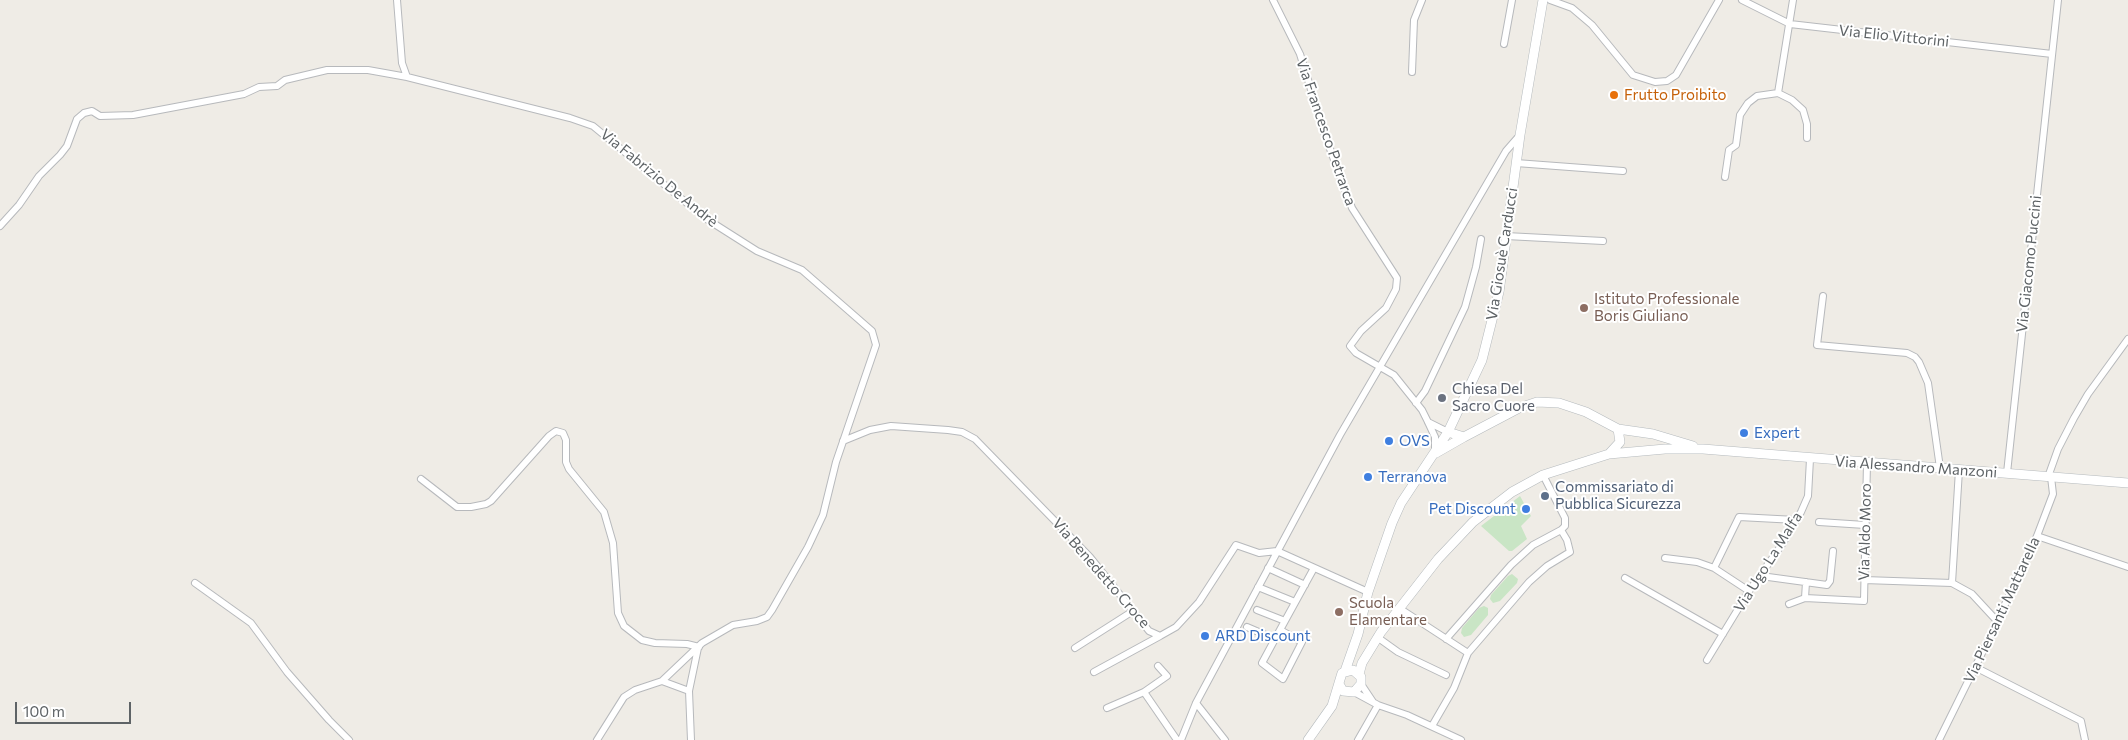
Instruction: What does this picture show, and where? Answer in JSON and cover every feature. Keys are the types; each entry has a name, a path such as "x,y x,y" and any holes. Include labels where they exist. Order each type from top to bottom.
{"main road":[{"name":"Via Giosuè Carducci","path":"1345,671 1358,634 1368,592 1395,516 1401,503 1448,432 1482,360 1499,292 1520,135 1543,0"},
{"path":"1435,453 1519,408 1537,402 1558,404 1586,412 1618,429 1653,434 1703,449"},
{"path":"1609,454 1620,442 1618,429"},
{"path":"1448,432 1464,437"},
{"path":"1665,449 1671,447 1671,440"},
{"path":"1332,706 1361,684 1359,674 1362,663 1377,637 1438,559 1473,522 1512,492 1543,475 1609,454 1665,449 1703,449"},
{"name":"Via Alessandro Manzoni","path":"1703,449 2128,483"},
{"path":"1308,740 1332,706 1340,676 1345,671 1353,670 1359,674"},
{"path":"1339,684 1351,692"}],"street":[{"path":"397,0 402,63 406,77"},
{"name":"Via Francesco Petrarca","path":"1273,0 1300,54 1326,138 1352,208 1398,278 1396,289 1386,308 1361,331 1350,346 1356,353 1394,375 1428,422 1435,437 1435,453"},
{"path":"1412,72 1414,20 1422,0"},
{"path":"1504,44 1512,0"},
{"path":"1550,0 1572,8 1592,24 1633,75 1655,82 1667,81 1676,75 1719,0"},
{"name":"Via Elio Vittorini","path":"1742,0 1790,24 2052,54"},
{"path":"1778,93 1793,0"},
{"name":"Via Giacomo Puccini","path":"2007,474 2058,0"},
{"name":"Via Fabrizio De Andrè","path":"0,226 39,176 64,150 77,118 84,113 92,111 100,116 133,115 244,94 259,87 277,86 285,80 327,70 368,70 406,77 570,118 593,126 705,218 757,251 802,270 872,331 875,336 876,345 844,441"},
{"path":"1725,177 1729,150 1736,146 1740,115 1748,103 1757,96 1778,93 1792,100 1803,110 1807,124 1807,138"},
{"path":"1180,740 1196,703 1340,435 1381,368 1506,151 1520,135"},
{"path":"1516,163 1623,171"},
{"path":"1506,236 1603,241"},
{"path":"1416,403 1425,391 1465,307 1476,267 1481,239"},
{"path":"1823,296 1817,345 1907,353 1915,357 1919,362 1928,383 1940,468"},
{"name":"Via Piersanti Mattarella","path":"1939,740 1998,621 2037,536 2053,494 2049,477 2058,449 2074,418 2128,338"},
{"path":"1428,422 1448,432"},
{"name":"Via Benedetto Croce","path":"844,441 870,430 891,426 955,431 975,439 1090,557 1150,631 1160,636 1176,627 1199,602 1236,545 1259,553 1277,551 1368,592"},
{"path":"421,479 453,506 462,508 480,506 491,501 549,436 556,432 563,434 566,440 566,462 568,469 604,512 613,543 618,614 624,626 634,636 642,640 655,643 699,646"},
{"path":"597,740 624,697 643,686 662,681 699,646 719,632 733,625 757,621 767,617 808,547 822,515 844,441"},
{"name":"Via Ugo La Malfa","path":"1707,660 1749,591 1783,543 1796,520 1808,496 1810,458"},
{"name":"Via Aldo Moro","path":"1805,598 1864,601 1867,463"},
{"path":"1952,583 1959,470"},
{"path":"1446,639 1511,565 1533,545 1565,526 1565,518 1543,475"},
{"path":"1714,568 1739,517 1796,520"},
{"path":"1819,522 1865,525"},
{"path":"1432,726 1454,688 1468,653 1529,582 1547,566 1570,552 1568,540 1561,530"},
{"path":"2037,536 2128,567"},
{"path":"1761,576 1827,585 1830,581 1833,552"},
{"path":"1665,558 1697,562 1714,568 1749,591"},
{"path":"1268,568 1304,584"},
{"path":"1280,630 1302,642 1283,679 1262,663 1304,584 1314,568"},
{"path":"1626,578 1723,634"},
{"path":"1864,580 1952,583 1972,594 1998,621"},
{"path":"1790,604 1805,598 1806,582"},
{"path":"195,584 251,623 286,672 328,720 349,740"},
{"path":"1258,587 1295,602"},
{"path":"1399,608 1468,653"},
{"path":"1257,610 1285,621"},
{"path":"1075,648 1134,611"},
{"path":"1247,627 1275,639"},
{"path":"1094,672 1160,636"},
{"path":"1377,637 1398,652 1446,675"},
{"path":"691,740 689,691 699,646"},
{"path":"1107,708 1144,692 1167,676 1158,666"},
{"path":"1975,667 2081,721 2084,740"},
{"path":"662,681 689,691"},
{"path":"1361,684 1376,704"},
{"path":"1144,692 1177,740"},
{"path":"1351,692 1461,740"},
{"path":"1196,703 1225,740"},
{"path":"1358,740 1376,704"}],"green space":[{"path":"1520,496 1531,516 1521,526 1527,539 1512,551 1509,551 1481,526"},
{"path":"1512,574 1518,579 1517,583 1500,601 1493,603 1490,599 1491,595"},
{"path":"1484,606 1488,608 1488,615 1471,635 1464,637 1461,633 1462,628 1479,608"}],"place":[{"name":"Frutto Proibito","path":"1614,95"},
{"name":"Istituto Professionale Boris Giuliano","path":"1584,308"},
{"name":"Chiesa Del Sacro Cuore","path":"1442,398"},
{"name":"Expert","path":"1744,433"},
{"name":"OVS","path":"1389,441"},
{"name":"Terranova","path":"1368,477"},
{"name":"Commissariato di Pubblica Sicurezza","path":"1545,496"},
{"name":"Pet Discount","path":"1526,509"},
{"name":"Scuola Elamentare","path":"1339,612"},
{"name":"ARD Discount","path":"1205,636"}]}
